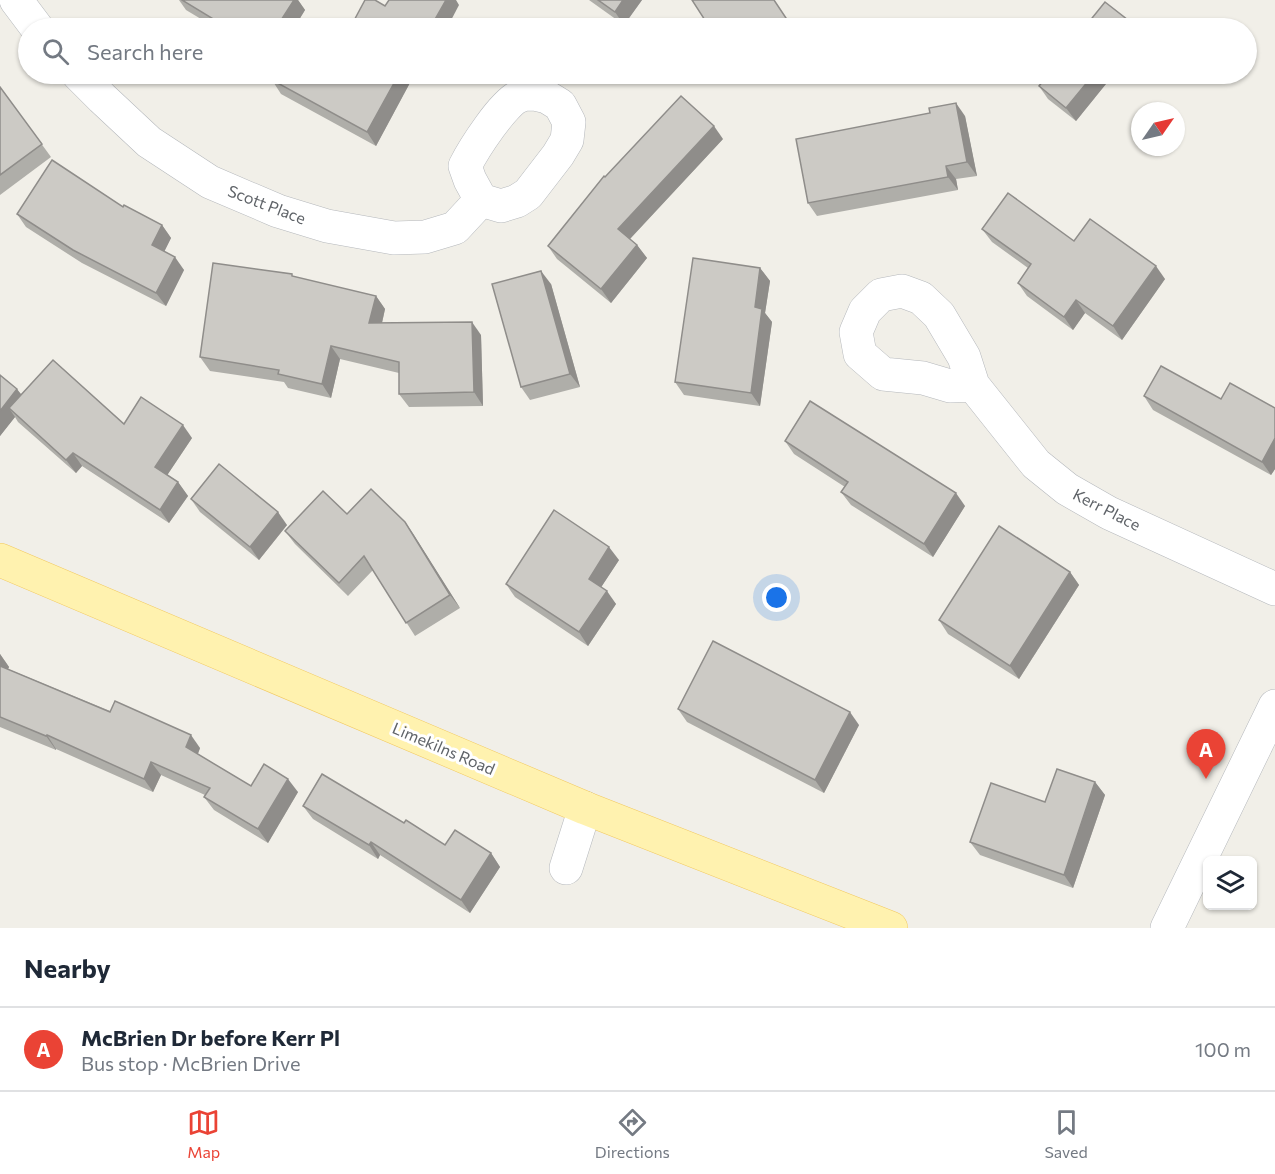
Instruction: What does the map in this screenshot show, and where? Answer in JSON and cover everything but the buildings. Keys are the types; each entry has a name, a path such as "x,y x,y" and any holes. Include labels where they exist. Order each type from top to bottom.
{"main road":[{"name":"Limekilns Road","path":"0,560 585,808 891,928"}],"street":[{"path":"16,0 30,18"},
{"name":"Scott Place","path":"88,84 149,142 210,182 278,211 327,226 394,238 425,237 455,228 481,200"},
{"name":"Kerr Place","path":"973,385 1036,464 1067,489 1109,513 1275,589"},
{"path":"1167,928 1275,706"},
{"path":"566,868 585,808"}],"place":[{"name":"McBrien Dr before Kerr Pl","path":"1206,779"}]}
